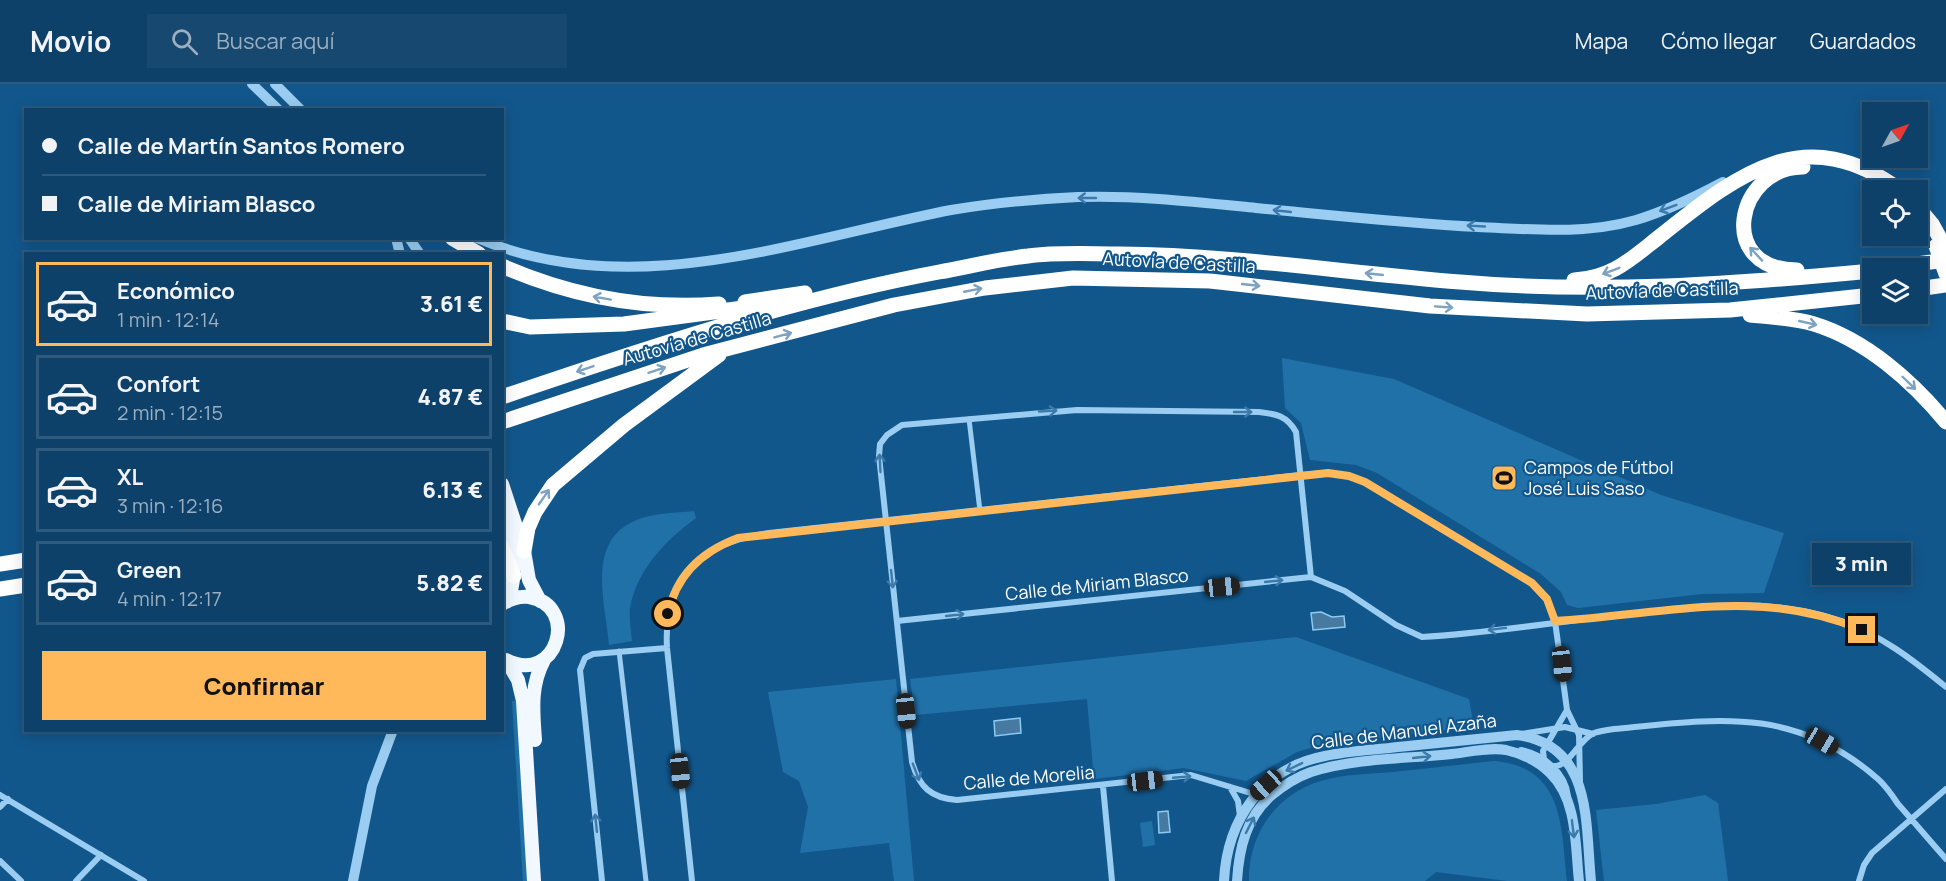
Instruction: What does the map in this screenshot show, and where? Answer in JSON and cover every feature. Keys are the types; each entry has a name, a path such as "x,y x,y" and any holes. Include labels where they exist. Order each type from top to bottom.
{"highway":[{"path":"1486,284 1510,279 1582,279 1623,267 1722,187 1759,167 1798,159 1828,159 1851,164 1885,180"},
{"path":"1862,270 1778,270 1758,257 1751,249 1745,240 1743,219 1749,200 1769,178 1798,167 1828,167 1868,180"},
{"path":"1928,224 1942,246 1946,274"},
{"path":"1928,230 1942,246"},
{"path":"455,240 475,252"},
{"name":"Autovía de Castilla","path":"504,396 619,357 782,308 891,281 1028,256 1092,254 1218,257 1486,284 1604,288 1690,286 1862,271"},
{"path":"504,321 530,327 658,321 764,305 892,271 970,257 1028,256"},
{"path":"1928,262 1946,260"},
{"path":"504,267 536,281 596,298 651,305 705,305 809,292"},
{"name":"Autovía de Castilla","path":"504,422 692,359 894,305 985,288 1073,278 1210,281 1379,301 1513,312 1587,314 1730,310 1862,296"},
{"path":"1928,287 1946,285"},
{"path":"1730,310 1815,324 1867,350 1901,375 1946,422"},
{"path":"524,550 528,528 535,512 553,485 624,425 726,350"},
{"path":"504,490 524,550 529,580 540,601 554,615 559,634 551,653 544,660 535,678 532,699 543,881"},
{"path":"504,529 514,576 513,588 504,603"},
{"path":"504,553 514,576"},
{"path":"0,564 24,560"},
{"path":"0,589 24,585"},
{"path":"504,603 523,597 540,601"},
{"path":"505,659 526,666 544,660"},
{"path":"505,659 518,680 523,701 534,881"}],"street":[{"path":"252,84 277,108"},
{"path":"274,84 299,108"},
{"path":"483,240 524,255 554,261 609,267 675,265 763,253 954,210 1079,197 1158,198 1422,224 1534,231 1586,230 1634,221 1682,203 1744,170 1759,167"},
{"name":"Calle de Morelia","path":"1269,797 1255,795 1191,775 957,800 945,799 927,791 916,776 912,762 879,456 880,444 887,435 902,425 1077,410 1279,414 1291,423 1296,432 1311,577"},
{"path":"969,419 980,511"},
{"path":"692,881 666,626 677,586 695,563 721,544 738,538 769,533 1328,473 1349,476 1382,490 1532,583 1547,599 1555,621 1567,710 1576,728 1579,745 1580,784 1591,881"},
{"name":"Calle de Miriam Blasco","path":"897,621 1311,577 1345,591 1396,625 1422,637 1700,606 1750,604 1803,610 1839,620 1909,656 1946,687"},
{"path":"602,881 580,670 585,658 593,654 667,648"},
{"path":"619,651 646,881"},
{"path":"1540,760 1547,743 1567,710"},
{"path":"1576,728 1593,734 1669,723 1740,719 1791,729 1822,741 1849,757 1878,779 1946,859"},
{"name":"Calle de Manuel Azaña","path":"1224,881 1225,858 1240,816 1255,795 1290,768 1324,756 1517,735 1565,727 1576,728"},
{"path":"353,881 372,786 392,732"},
{"path":"1540,760 1552,766 1558,766 1593,734"},
{"name":"Calle de Manuel Azaña","path":"1517,735 1547,743"},
{"path":"1547,743 1567,760 1580,784"},
{"name":"Calle de Manuel Azaña","path":"1237,881 1238,856 1246,831 1269,797 1300,777 1335,766 1504,749 1540,760"},
{"path":"1540,760 1559,783 1570,806"},
{"path":"1552,766 1567,787 1579,881"},
{"path":"1103,786 1113,881"},
{"path":"1230,786 1238,801 1240,816"},
{"path":"1859,881 1864,865 1872,853 1946,789"},
{"path":"0,795 144,881"},
{"path":"0,807 8,799"},
{"path":"76,881 101,855"},
{"path":"1,864 21,881"}],"shaded area":[{"name":"Campos de Fútbol José Luis Saso","path":"1282,358 1394,379 1661,495 1784,533 1764,593 1702,594 1578,608 1567,605 1561,592 1541,574 1377,473 1356,465 1310,460 1301,423 1285,408"},
{"path":"694,511 696,518 654,557 639,581 630,608 632,641 609,645 602,573 611,541 622,528 639,519 659,514"},
{"path":"1321,612 1332,617 1344,616 1345,627 1313,630 1311,613"},
{"path":"1296,637 1469,699 1474,727 1324,744 1297,752 1246,781 1184,768 1094,779 1087,699 915,715 910,679"},
{"path":"896,679 914,881 894,881 889,843 800,853 808,807 799,781 783,772 768,692"},
{"path":"512,701 518,701 528,881 523,881"},
{"path":"1020,718 1021,733 995,736 994,721"},
{"path":"1494,761 1517,766 1534,775 1546,787 1560,820 1567,881 1507,881 1436,872 1425,881 1249,881 1250,864 1259,833 1278,806 1305,787 1347,776"},
{"path":"1705,795 1718,803 1728,881 1604,881 1596,810 1656,804"},
{"path":"1168,811 1170,832 1159,833 1158,812"},
{"path":"1152,821 1155,845 1143,847 1140,823"}],"place":[{"name":"Campos de Fútbol José Luis Saso","path":"1504,478"}],"route":[{"path":"668,614 677,586 695,563 721,544 738,538 1328,473 1349,476 1382,490 1532,583 1547,599 1555,621 1700,606 1750,604 1803,610 1839,620 1862,630"}]}
